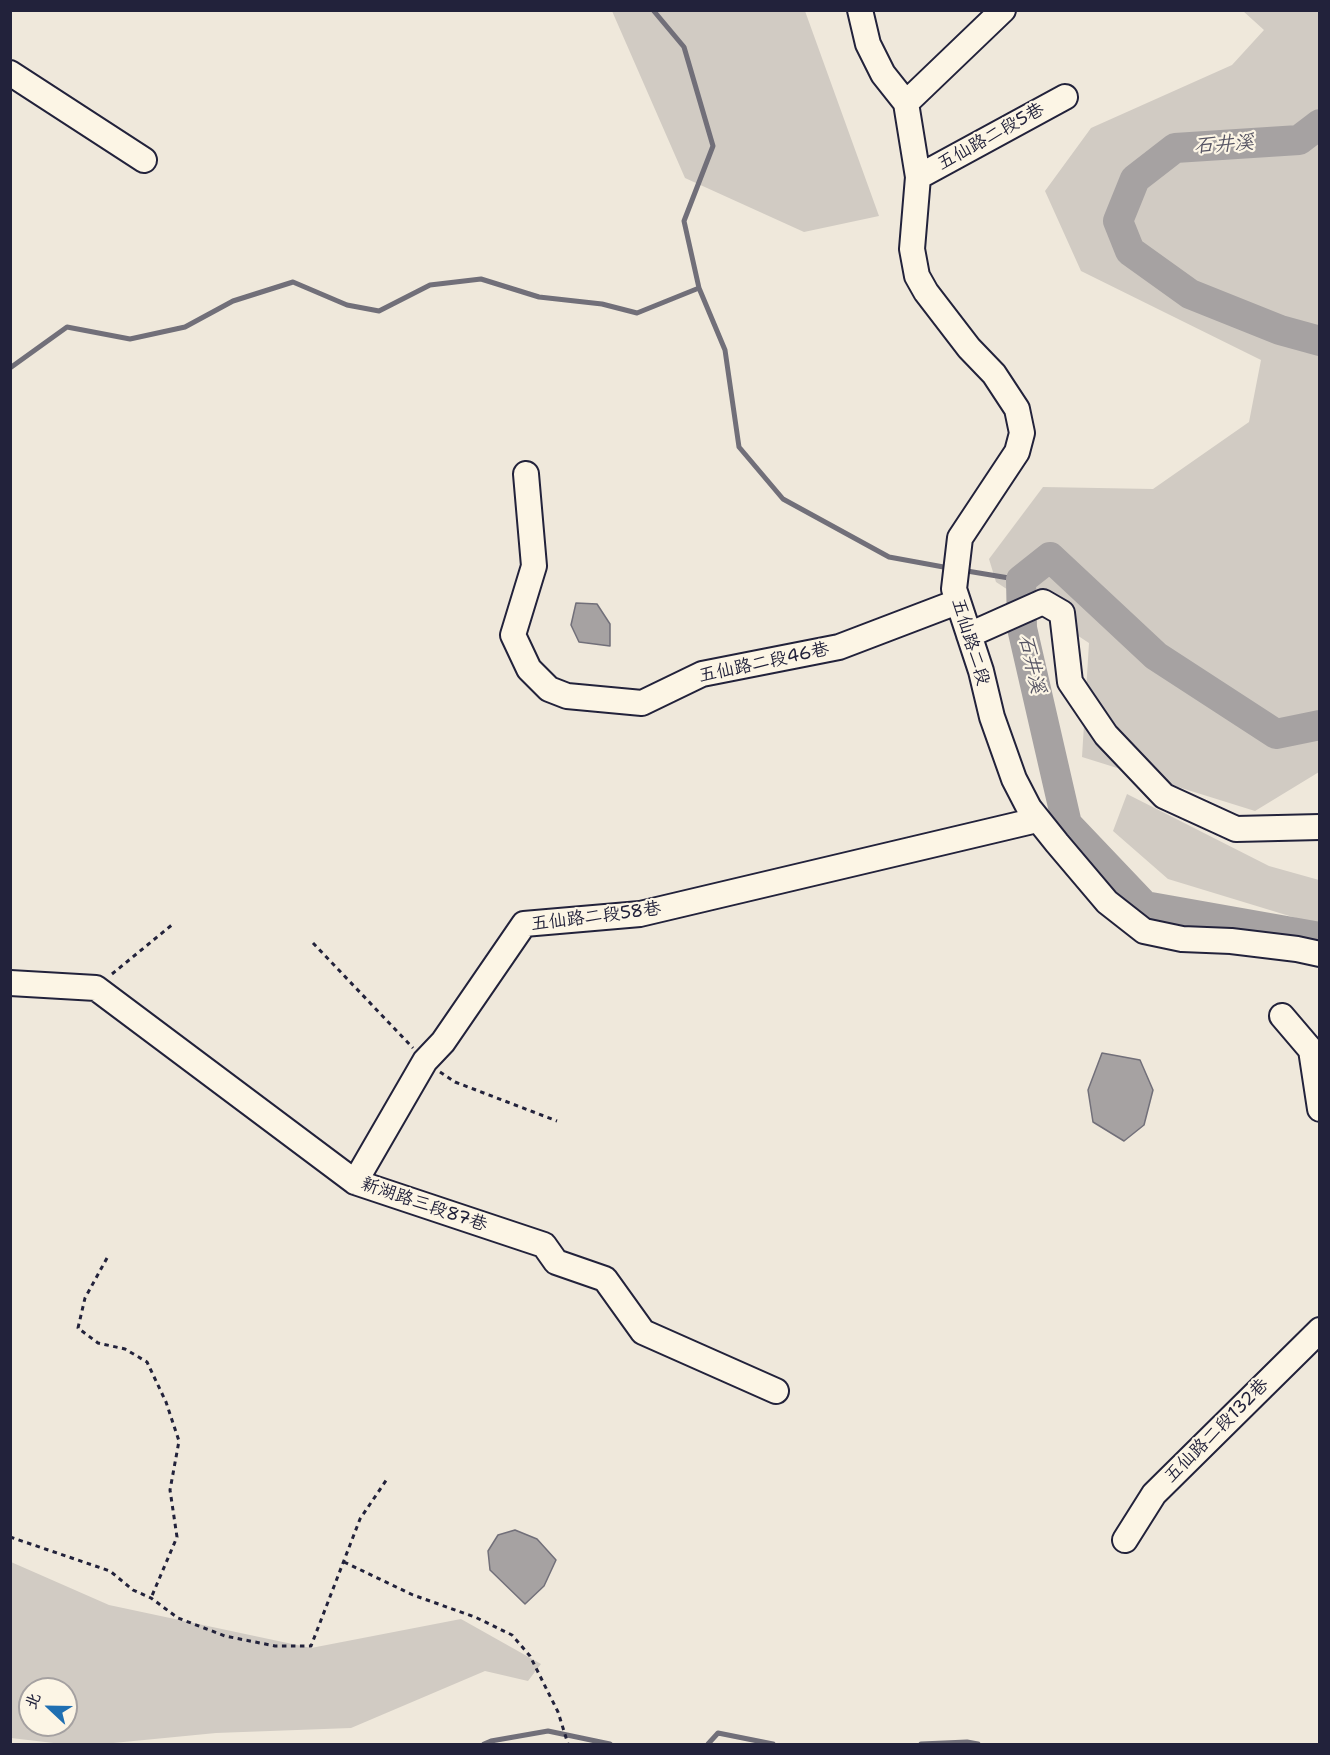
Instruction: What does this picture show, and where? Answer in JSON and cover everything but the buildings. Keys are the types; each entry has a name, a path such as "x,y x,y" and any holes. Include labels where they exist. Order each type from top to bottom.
{"street":[{"path":"860,10 868,44 883,74 906,103 1003,10"},
{"path":"10,73 144,160"},
{"name":"五仙路二段5巷","path":"918,177 1065,97"},
{"name":"五仙路二段","path":"906,103 918,177 912,249 917,276 926,292 955,330 1000,383 1017,409 1022,433 1017,452 960,538 957,551 956,596 981,671 992,717 1014,779 1038,820 1107,902 1144,931 1182,939 1231,941 1320,954"},
{"name":"五仙路二段46巷","path":"526,474 534,566 513,635 530,669 549,689 567,696 642,703 702,674 839,647 956,596"},
{"path":"969,635 1043,602 1062,613 1070,682 1106,735 1164,796 1236,829 1320,827"},
{"name":"五仙路二段58巷","path":"355,1182 425,1061 443,1042 524,924 640,914 1038,820"},
{"path":"10,983 96,988"},
{"name":"新湖路三段87巷","path":"96,988 355,1182 544,1245 556,1262 604,1279 643,1332 776,1391"},
{"path":"1282,1016 1311,1050 1320,1109"},
{"name":"五仙路二段132巷","path":"1125,1540 1154,1494 1320,1330"}],"path":[{"path":"96,988 172,924"},
{"path":"313,943 425,1061 455,1082 557,1120"},
{"path":"107,1258 85,1298 78,1328 98,1343 124,1349 147,1362 166,1402 179,1441 170,1490 177,1537 151,1598"},
{"path":"10,1537 111,1571 132,1590 151,1598 178,1618 225,1636 275,1646 311,1646 360,1519 387,1479"},
{"path":"344,1562 413,1595 475,1617 512,1635 530,1656 558,1712 568,1744"}],"shaded area":[{"path":"612,11 805,11 879,216 804,232 685,178"},
{"path":"1243,11 1319,11 1319,772 1255,811 1082,757 1089,643 996,582 989,559 1043,487 1153,489 1249,422 1261,360 1081,271 1045,191 1091,128 1232,65 1264,30"},
{"path":"576,603 597,604 610,624 610,646 579,642 571,625"},
{"path":"1127,794 1269,866 1319,880 1319,925 1168,879 1113,831"},
{"path":"1102,1053 1140,1060 1153,1090 1144,1125 1124,1141 1093,1122 1088,1090"},
{"path":"515,1530 537,1539 556,1560 544,1586 525,1604 490,1570 488,1551 498,1535"},
{"path":"11,1562 109,1605 311,1648 461,1619 541,1664 528,1681 485,1671 351,1728 216,1733 103,1744 62,1744 11,1738"}],"waterway":[{"path":"653,10 684,47 713,146 684,221 699,288 725,350 739,447 783,499 889,557 949,568"},
{"name":"石井溪","path":"1320,124 1299,140 1175,148 1135,179 1118,221 1130,251 1190,294 1280,330 1320,341"},
{"path":"10,368 67,327 130,339 185,327 233,301 293,282 347,305 379,311 430,285 481,279 539,297 602,304 637,313 699,288"},
{"name":"石井溪","path":"1320,725 1276,734 1156,656 1050,557 1021,580 1022,628 1067,824 1145,906 1320,937"},
{"path":"961,570 1021,580"},
{"path":"484,1744 548,1731 610,1744"},
{"path":"708,1744 718,1733 773,1744"},
{"path":"921,1744 967,1742 978,1744"}]}
